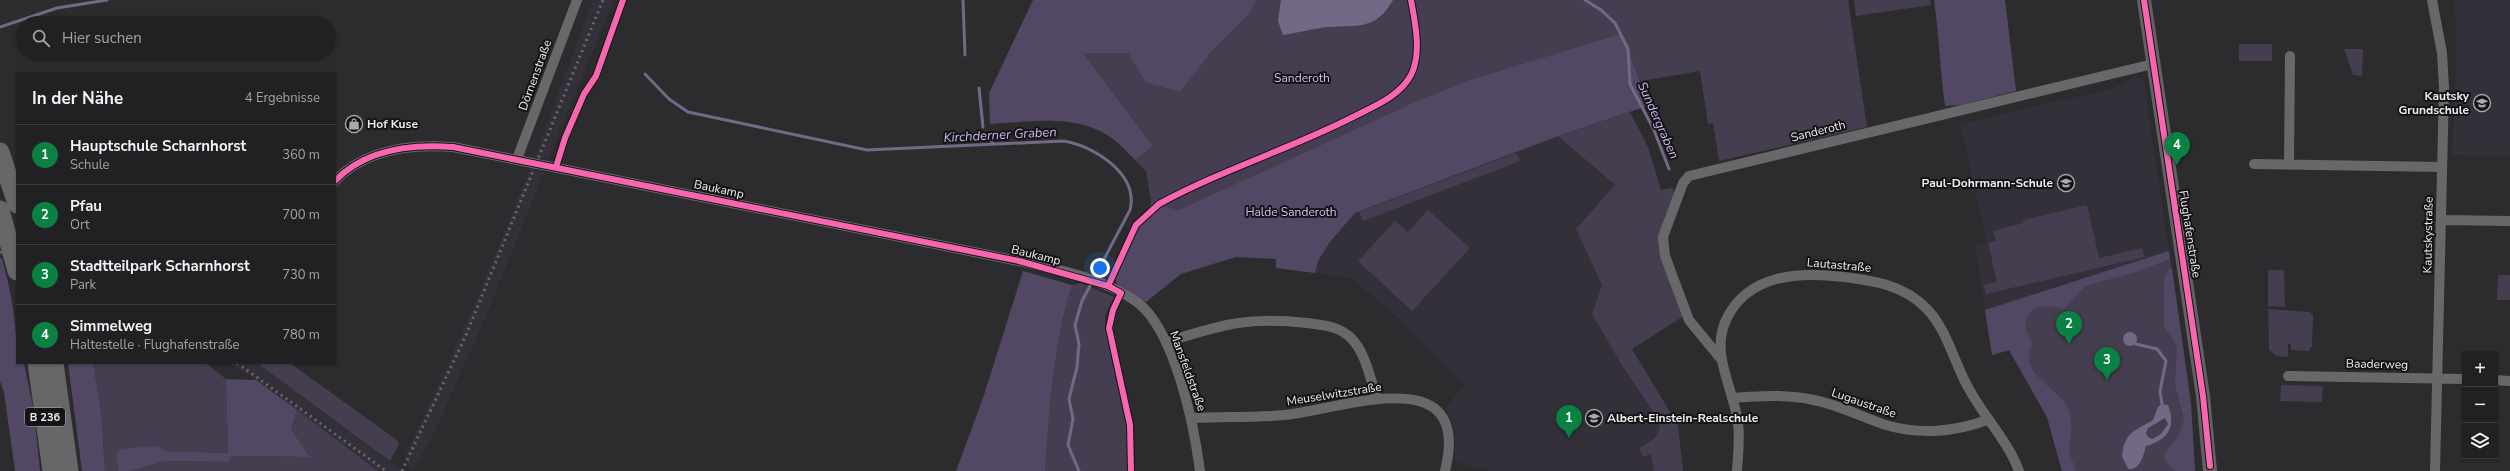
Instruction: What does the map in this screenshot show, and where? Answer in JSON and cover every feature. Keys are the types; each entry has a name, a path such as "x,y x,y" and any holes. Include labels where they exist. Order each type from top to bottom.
{"highway":[{"path":"0,152 16,201"},
{"path":"0,210 16,267"},
{"name":"B 236","path":"36,364 52,471"},
{"name":"B 236","path":"54,364 69,471"}],"main road":[{"name":"Flughafenstraße","path":"2144,0 2203,396 2210,470"}],"street":[{"name":"Dörnenstraße","path":"517,159 577,0"},
{"name":"Kautskystraße","path":"2432,0 2444,71 2435,471"},
{"path":"2288,164 2290,56"},
{"name":"Sanderoth","path":"1721,359 1689,320 1665,256 1663,237 1683,183 1689,176 2153,64"},
{"name":"Baukamp","path":"336,180 350,168 364,160 409,146 453,146 1019,261 1084,278 1103,285"},
{"path":"2254,164 2442,167"},
{"path":"2441,220 2510,221"},
{"path":"0,236 16,242"},
{"name":"Lautastraße","path":"1737,471 1738,423 1721,359 1721,338 1726,320 1741,298 1766,282 1785,275 1813,274 1877,281 1908,294 1928,310 1946,337 1968,388 1987,420 2010,452 2019,471"},
{"name":"Mansfeldstraße","path":"1103,285 1138,304 1156,325 1166,342 1191,418 1200,471"},
{"path":"1166,342 1242,321 1277,320 1330,326 1346,334 1358,347 1377,398"},
{"name":"Baaderweg","path":"2288,376 2462,379"},
{"path":"2498,380 2510,380"},
{"name":"Lugaustraße","path":"1732,398 1770,396 1804,398 1834,406 1886,425 1918,431 1954,429 1987,420"},
{"name":"Meuselwitzstraße","path":"1191,418 1286,415 1377,398 1418,401 1442,414 1449,430 1446,471"}],"shaded area":[{"path":"593,0 614,0 548,159 535,156"},
{"path":"1281,0 1393,0 1387,10 1380,17 1366,24 1323,28 1283,35 1278,21"},
{"name":"Kautsky Grundschule","path":"2455,0 2510,0 2510,156 2452,155 2456,72"},
{"name":"Paul-Dohrmann-Schule","path":"2133,77 2141,78 2144,84 2169,251 1985,310 1975,246 1987,243 1960,124 2115,88"},
{"path":"1558,136 1615,186 1576,229 1602,285 1592,314 1623,367 1659,420 1659,433 1649,443 1654,471 1492,471 1455,462 1455,430 1446,408 1465,384 1400,319 1351,278 1315,273 1318,261 1330,242 1355,213"},
{"path":"530,169 544,172 486,316 434,433 413,471 404,459 472,310"},
{"path":"2127,332 2133,332 2137,336 2137,342 2133,346 2127,346 2123,342 2123,336"},
{"path":"230,364 258,364 403,471 378,471 256,380"},
{"path":"2162,404 2168,405 2171,421 2168,432 2164,437 2153,444 2146,446 2139,464 2132,469 2128,469 2122,456 2126,441 2132,433 2153,420 2158,407","holes":["2165,418 2168,424 2161,434 2152,439 2148,437 2146,433 2148,428"]}],"green space":[{"path":"1033,0 1256,0 1249,14 1211,52 1180,92 1145,82 1128,53 1083,53 1153,146 1135,160 1113,139 1085,125 1053,121 990,124 989,93"},
{"name":"Sanderoth","path":"1241,0 1848,0 1867,127 1719,161 1713,123 1708,124 1700,71 1641,81 1622,43 1194,209 1144,220 1151,202 1146,171 1135,160 1153,146 1083,53 1128,53 1145,82 1211,52 1239,24"},
{"path":"1854,0 1930,0 1931,5 1856,16"},
{"path":"1934,0 2005,0 2016,91 1961,105 1945,106"},
{"name":"Halde Sanderoth","path":"1621,34 1650,105 1558,136 1355,213 1330,242 1318,261 1315,273 1276,268 1276,259 1236,257 1181,274 1146,302 1117,284 1115,278 1138,225 1160,206 1179,210 1411,104 1470,80"},
{"path":"2239,44 2272,44 2272,61 2239,61"},
{"path":"2344,49 2363,49 2362,76 2353,75"},
{"path":"1630,112 1648,147 1661,190 1672,188 1675,193 1660,236 1684,316 1632,349 1678,425 1683,471 1654,471 1651,454 1643,457 1639,448 1655,438 1659,430 1659,420 1623,367 1592,314 1602,285 1576,229 1615,185 1558,136"},
{"path":"1516,153 1520,161 1363,221 1359,212"},
{"path":"2087,205 2099,258 2142,248 2145,257 1986,294 1984,285 1997,282 1988,243 1996,241 1993,231 2024,223 2023,220"},
{"path":"1428,210 1470,248 1412,311 1358,261 1395,221 1408,232"},
{"path":"2169,251 2191,404 2195,471 2062,471 2047,417 2009,350 1992,355 1985,310"},
{"path":"2169,251 2170,259 2133,273 2088,285 2082,289 2064,309 2054,306 2045,306 2037,308 2027,317 2027,333 2033,343 2029,353 2029,362 2039,378 2061,398 2071,417 2070,454 2076,471 2062,471 2047,417 2009,350 1992,355 1985,310"},
{"path":"0,258 2,259 6,272 13,311 16,336 16,364 24,364 34,412 40,471 15,471 4,392 0,381"},
{"path":"2172,268 2191,404 2195,471 2176,471 2165,461 2164,454 2179,435 2184,419 2175,384 2177,346 2164,326 2164,280 2168,270"},
{"path":"2268,270 2284,270 2285,307 2268,306"},
{"path":"1023,271 1072,285 1060,331 1056,354 1045,471 956,471 984,395"},
{"path":"2498,275 2510,275 2510,300 2497,300"},
{"path":"1080,283 1114,297 1105,315 1105,328 1128,435 1127,471 1045,471 1053,377 1060,331 1072,285"},
{"path":"2268,309 2310,312 2313,315 2312,346 2309,351 2291,350 2291,344 2288,344 2288,357 2277,356 2269,350"},
{"path":"68,364 93,364 101,410 105,471 82,471"},
{"path":"93,364 207,364 226,379 228,453 165,451 120,471 105,471 101,410"},
{"path":"258,364 291,364 397,440 399,445 390,461"},
{"path":"226,379 256,380 297,410 291,429 310,457 231,456 229,462 166,461 130,471 119,471 116,458 119,449 158,446 165,451 228,453"},
{"path":"2281,385 2323,386 2322,402 2280,401"},
{"path":"297,410 378,471 130,471 166,461 229,462 230,456 310,457 291,429"}],"waterway":[{"name":"Kirchderner Graben","path":"33,16 57,8 107,0"},
{"path":"963,0 965,55"},
{"name":"Sundergraben","path":"1585,0 1601,10 1615,23 1628,49 1630,84 1654,130 1669,169"},
{"name":"Kirchderner Graben","path":"0,27 16,22"},
{"name":"Kirchderner Graben","path":"645,74 669,99 688,112 867,150 1064,141 1088,149 1112,164 1128,185 1131,197 1130,210 1082,301 1075,325 1079,344 1077,367 1069,399 1073,419 1068,445 1079,471"},
{"path":"979,88 983,127"},
{"name":"Kirchderner Graben","path":"989,137 993,144"},
{"path":"2136,344 2157,349 2166,361 2160,391 2162,404"}],"railway":[{"path":"402,471 466,335 603,0"},
{"path":"0,252 16,258"},
{"path":"238,364 386,471"}],"cycle path":[{"path":"556,167 565,138 584,94 596,76 623,0"},
{"path":"1108,286 1136,225 1159,204 1231,170 1329,129 1377,105 1400,89 1411,75 1416,57 1417,38 1411,0"},
{"path":"2144,0 2203,396 2210,466"},
{"path":"336,180 347,170 375,155 406,148 437,146 453,147 1019,261 1108,286 1121,293 1113,310 1109,328 1130,425 1131,471"}],"place":[{"name":"Kautsky Grundschule","path":"2482,103"},
{"name":"Hof Kuse","path":"354,124"},
{"name":"Simmelweg","path":"2177,165"},
{"name":"Paul-Dohrmann-Schule","path":"2066,183"},
{"name":"Pfau","path":"2069,344"},
{"name":"Stadtteilpark Scharnhorst","path":"2107,380"},
{"name":"Albert-Einstein-Realschule","path":"1594,418"},
{"name":"Hauptschule Scharnhorst","path":"1569,438"}]}
